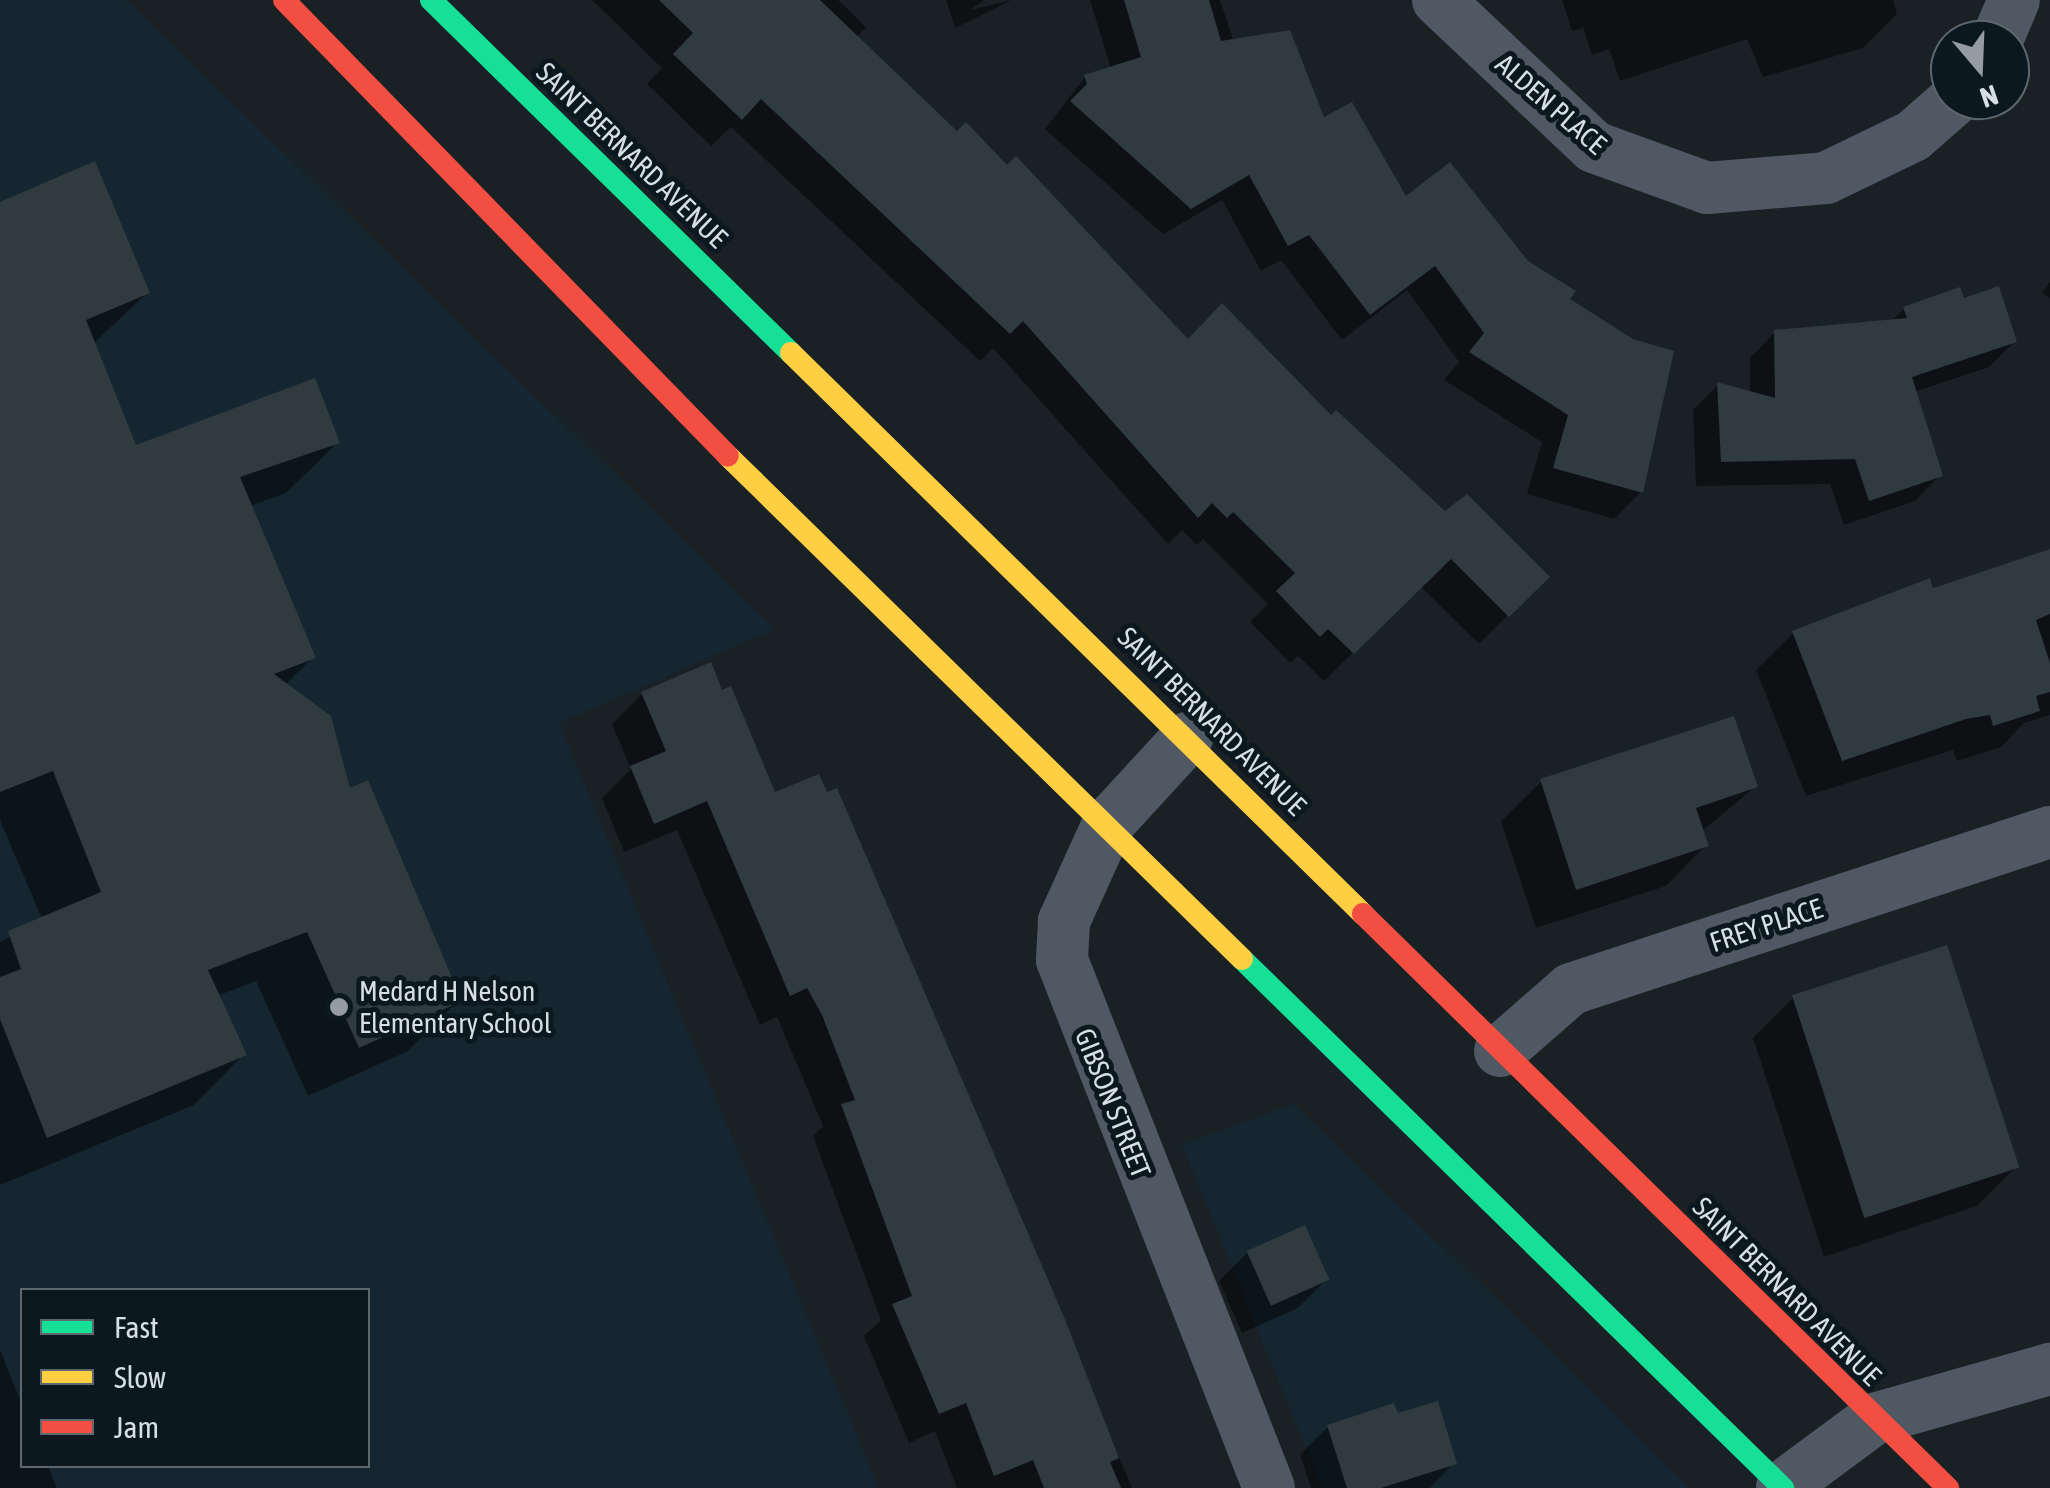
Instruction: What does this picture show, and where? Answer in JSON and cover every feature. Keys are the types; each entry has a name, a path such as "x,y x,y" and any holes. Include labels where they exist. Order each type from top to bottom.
{"street":[{"path":"284,0 607,338 1783,1488 1874,1419 2050,1369"},
{"name":"SAINT BERNARD AVENUE","path":"430,0 1948,1488"},
{"name":"ALDEN PLACE","path":"1438,0 1594,147 1707,188 1826,178 1913,136 1931,120"},
{"name":"GIBSON STREET","path":"1187,738 1108,824 1064,922 1070,998 1270,1488"},
{"name":"FREY PLACE","path":"1500,1051 1572,990 2050,832"}],"shaded area":[{"name":"Medard H Nelson Elementary School","path":"0,0 126,0 775,629 559,723 879,1488 0,1488"},
{"path":"1293,1104 1690,1488 1322,1488 1182,1145"}],"building":[{"path":"659,0 820,0 957,131 966,122 1007,165 1016,156 1188,339 1222,303 1331,415 1336,410 1445,511 1467,494 1550,577 1509,617 1451,559 1354,654 1328,629 1320,637 1276,591 1295,573 1233,512 1227,518 1212,503 1198,518 1023,321 1010,334 761,99 742,120 673,54 693,33"},
{"path":"1124,0 1209,0 1221,41 1290,30 1324,117 1352,102 1406,196 1450,162 1528,261 1576,291 1570,299 1633,339 1674,351 1643,493 1553,468 1568,415 1469,352 1484,333 1435,266 1370,315 1309,235 1288,246 1249,175 1191,209 1070,101 1087,84 1084,75 1141,57"},
{"path":"95,161 150,293 86,320 136,445 315,378 340,443 240,477 316,658 274,674 331,716 350,788 368,780 462,1001 359,1048 307,932 208,970 247,1055 47,1138 0,1019 0,977 21,969 8,931 101,892 53,771 0,792 0,202"},
{"path":"1999,286 2017,342 1912,377 1943,476 1869,501 1855,459 1721,462 1717,382 1775,398 1774,330 1907,318 1903,307 1960,287 1964,298"},
{"path":"2050,549 2050,614 2036,620 2050,663 2050,692 2036,696 2040,711 1993,726 1990,715 1966,719 1842,761 1792,631 1930,578 1933,588"},
{"path":"711,662 722,690 731,686 775,792 819,774 827,792 837,788 1064,1317 1119,1458 1110,1462 1121,1488 1044,1488 1033,1460 994,1476 966,1403 939,1414 892,1304 912,1296 841,1104 855,1100 822,1015 807,988 790,996 707,801 654,824 630,766 666,751 641,692"},
{"path":"1734,716 1758,787 1696,808 1709,846 1576,890 1540,779"},
{"path":"1947,945 2019,1168 1864,1218 1792,995"},
{"path":"1305,1225 1329,1280 1271,1306 1247,1251"},
{"path":"1438,1401 1457,1464 1381,1488 1347,1488 1327,1425 1394,1403 1398,1413"}],"traffic: fast":[{"path":"431,0 791,353"},
{"path":"1242,959 1783,1488"}],"traffic: slow":[{"path":"791,353 1363,914"},
{"path":"728,456 1242,959"}],"traffic: jam":[{"path":"284,0 728,456"},
{"path":"1363,914 1948,1488"}],"place":[{"name":"Medard H Nelson Elementary School","path":"339,1007"}]}
